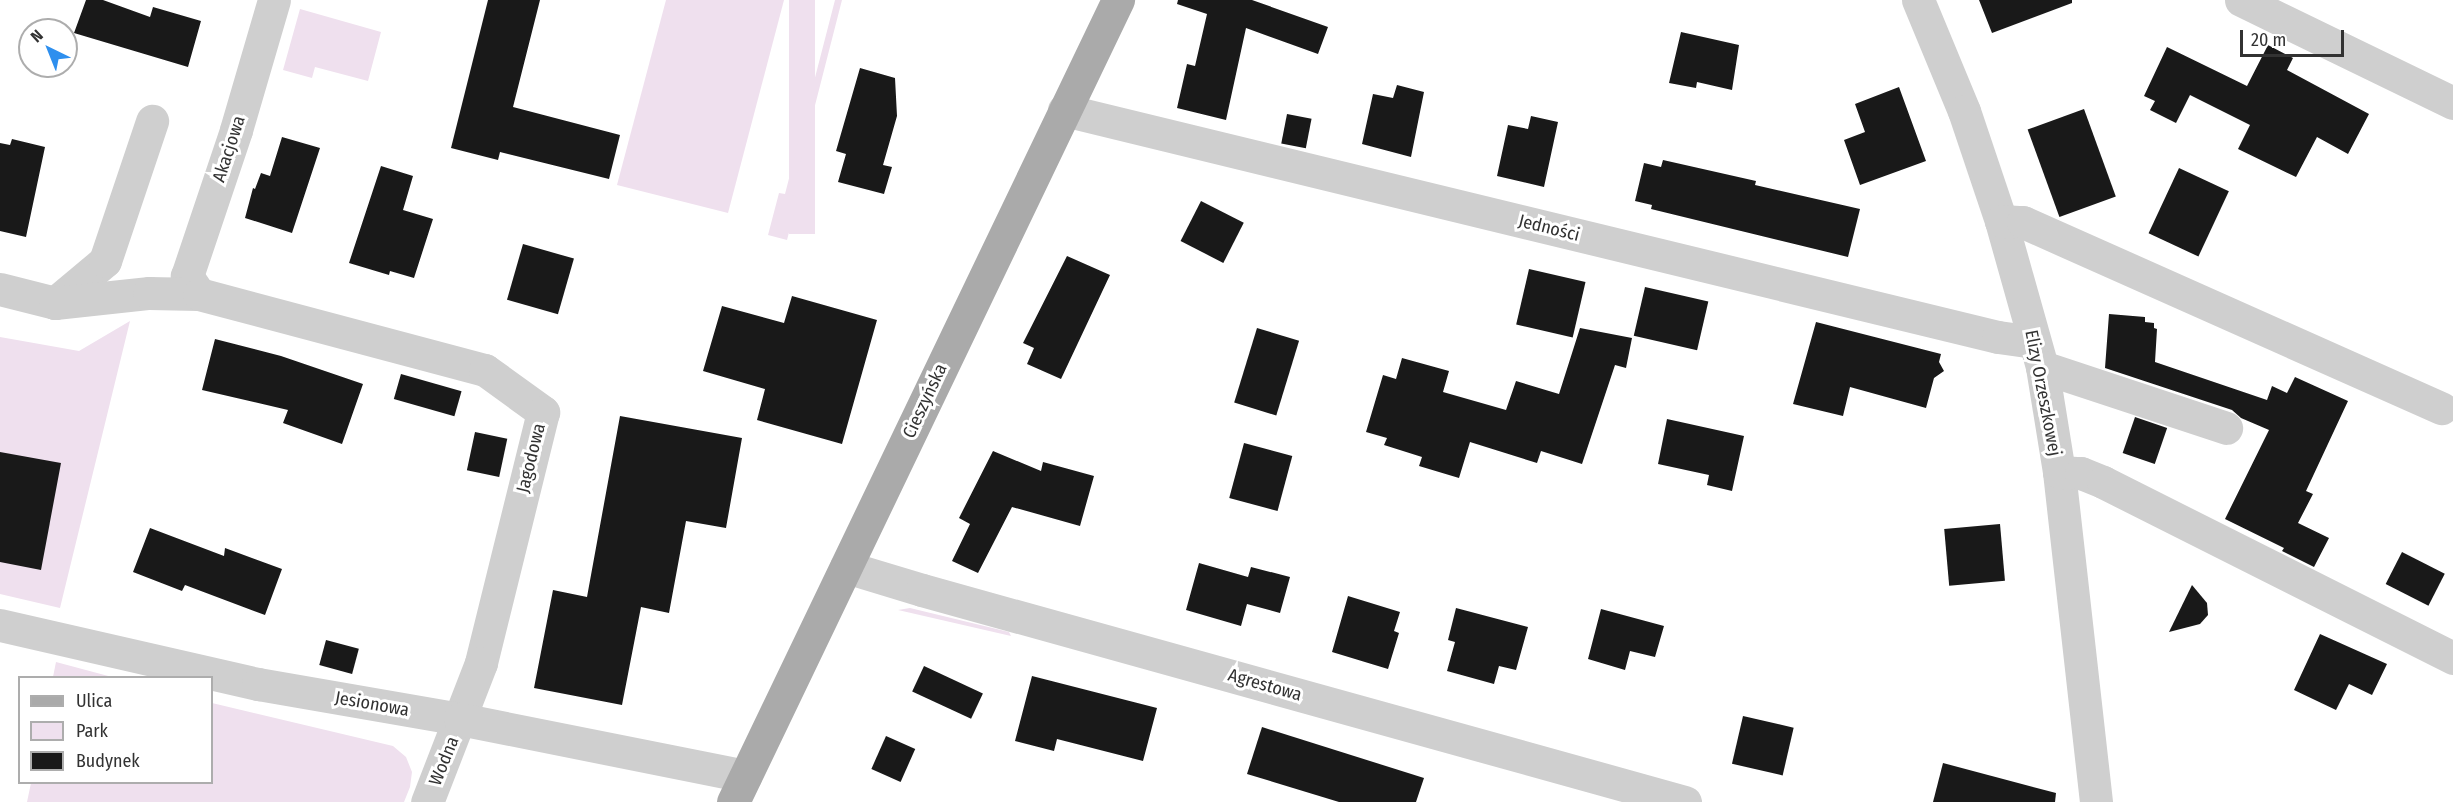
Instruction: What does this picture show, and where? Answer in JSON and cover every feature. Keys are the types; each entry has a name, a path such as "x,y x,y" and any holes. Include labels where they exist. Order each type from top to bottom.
{"main road":[{"name":"Cieszyńska","path":"739,789 1118,0"}],"street":[{"name":"Akacjowa","path":"199,294 187,276 239,119 274,0"},
{"name":"Elizy Orzeszkowej","path":"1918,0 1964,111 2001,221 2038,354 2059,472 2096,802"},
{"path":"2241,0 2453,103"},
{"name":"Jedności","path":"1064,110 1986,334 2226,428"},
{"path":"0,289 55,303 105,261 152,121"},
{"path":"2001,221 2023,222 2441,408"},
{"name":"Jagodowa","path":"55,303 149,293 199,294 485,370 543,412 481,663 460,719"},
{"path":"2059,472 2081,473 2103,482 2453,658"},
{"name":"Agrestowa","path":"846,567 1685,802"},
{"name":"Jesionowa","path":"0,625 258,684 460,719 739,789"},
{"name":"Wodna","path":"427,802 460,719"}],"green space":[{"path":"666,0 784,0 728,213 617,185"},
{"path":"789,0 815,0 815,234 789,234"},
{"path":"835,0 842,0 792,195 798,198 787,240 768,235 779,193 785,194"},
{"path":"300,9 381,32 368,81 315,67 312,78 283,70"},
{"path":"130,321 60,608 0,594 0,337 79,351"},
{"path":"910,608 1009,632 1011,636 898,610"},
{"path":"56,662 108,676 53,676"},
{"path":"213,703 393,746 406,757 412,772 410,787 404,802 27,802 31,784 213,784"}],"building":[{"path":"86,0 103,0 150,17 153,7 201,21 188,67 78,34 78,22"},
{"path":"488,0 540,0 513,107 620,135 609,179 500,152 498,160 451,148"},
{"path":"1178,0 1252,0 1328,27 1318,54 1246,28 1226,120 1177,108 1187,64 1195,66 1207,14 1177,4"},
{"path":"1979,0 2072,0 2072,3 1992,33"},
{"path":"1681,32 1739,45 1732,90 1697,82 1696,88 1669,83"},
{"path":"2268,45 2293,58 2287,70 2369,114 2348,154 2317,137 2296,177 2238,149 2250,125 2190,95 2176,123 2150,110 2155,101 2144,96 2167,47 2247,86"},
{"path":"860,68 895,78 897,116 883,165 892,167 884,194 838,182 846,154 836,151"},
{"path":"1397,85 1424,92 1411,157 1362,144 1373,94 1393,98"},
{"path":"1899,87 1926,161 1860,185 1844,140 1865,132 1855,104"},
{"path":"2084,109 2116,196 2059,217 2028,130"},
{"path":"1287,114 1312,119 1306,148 1281,143"},
{"path":"1531,116 1558,122 1544,187 1497,176 1508,125 1528,129"},
{"path":"282,137 320,148 292,233 245,218 253,188 255,189 261,173 270,176"},
{"path":"12,139 45,147 26,237 0,231 0,143 10,145"},
{"path":"1663,160 1756,181 1755,185 1860,209 1848,257 1651,209 1652,205 1635,201 1644,163 1661,167"},
{"path":"381,166 413,176 403,210 433,219 414,278 390,271 389,275 349,263"},
{"path":"2179,168 2229,191 2198,256 2149,233"},
{"path":"1201,201 1244,223 1223,263 1181,241"},
{"path":"523,244 574,259 558,314 507,300"},
{"path":"1067,256 1110,275 1061,379 1027,364 1034,348 1023,343"},
{"path":"1529,269 1586,282 1573,338 1516,325"},
{"path":"1645,287 1708,302 1697,350 1634,336"},
{"path":"792,296 877,320 842,444 757,420 765,389 703,371 722,306 784,323"},
{"path":"2109,314 2145,317 2145,322 2154,323 2154,328 2157,329 2155,362 2267,400 2272,386 2287,393 2295,377 2348,401 2306,491 2313,494 2298,523 2329,538 2314,567 2282,551 2284,548 2225,519 2269,430 2241,418 2232,410 2105,368"},
{"path":"1816,322 1941,354 1939,362 1944,371 1934,378 1926,408 1850,387 1843,416 1793,404"},
{"path":"1257,328 1299,341 1276,415 1234,403"},
{"path":"1580,328 1632,338 1626,368 1615,365 1582,464 1541,451 1537,463 1470,442 1459,478 1419,466 1422,457 1384,445 1387,438 1366,432 1383,375 1396,379 1402,358 1449,371 1443,392 1506,410 1516,381 1559,394"},
{"path":"215,339 281,356 363,384 342,444 283,423 288,410 202,390"},
{"path":"401,374 462,391 454,416 394,399"},
{"path":"620,416 742,438 726,528 686,521 669,613 641,607 622,705 534,688 553,590 587,597"},
{"path":"2135,417 2167,428 2155,464 2123,453"},
{"path":"1667,419 1744,436 1732,491 1707,485 1709,475 1658,464"},
{"path":"475,432 507,439 499,477 467,470"},
{"path":"1244,443 1292,456 1278,511 1229,498"},
{"path":"993,451 1041,471 1043,462 1094,476 1080,526 1012,507 978,573 952,561 970,524 959,518"},
{"path":"0,452 61,463 41,570 0,562"},
{"path":"2000,524 2005,581 1949,586 1944,529"},
{"path":"150,528 224,556 225,548 282,569 265,615 185,585 182,591 133,572"},
{"path":"2402,552 2445,574 2428,606 2386,584"},
{"path":"1199,563 1248,577 1251,567 1290,577 1280,613 1247,604 1241,626 1186,610"},
{"path":"2192,585 2207,603 2208,615 2200,624 2169,632"},
{"path":"1348,596 1400,612 1394,631 1399,633 1388,669 1332,652"},
{"path":"1456,608 1528,627 1516,670 1499,666 1494,684 1447,671 1455,642 1448,640"},
{"path":"1601,609 1664,626 1655,657 1630,651 1625,670 1588,659"},
{"path":"2320,634 2387,664 2372,695 2349,684 2336,710 2294,690"},
{"path":"326,640 359,649 352,674 319,665"},
{"path":"924,666 983,693 971,719 912,691"},
{"path":"1032,676 1157,708 1143,761 1057,739 1054,751 1015,741"},
{"path":"1743,716 1794,728 1783,775 1732,764"},
{"path":"1262,727 1424,778 1416,802 1339,802 1247,774"},
{"path":"886,736 915,749 901,782 871,769"},
{"path":"1943,763 2056,793 2055,802 1933,802"}]}
